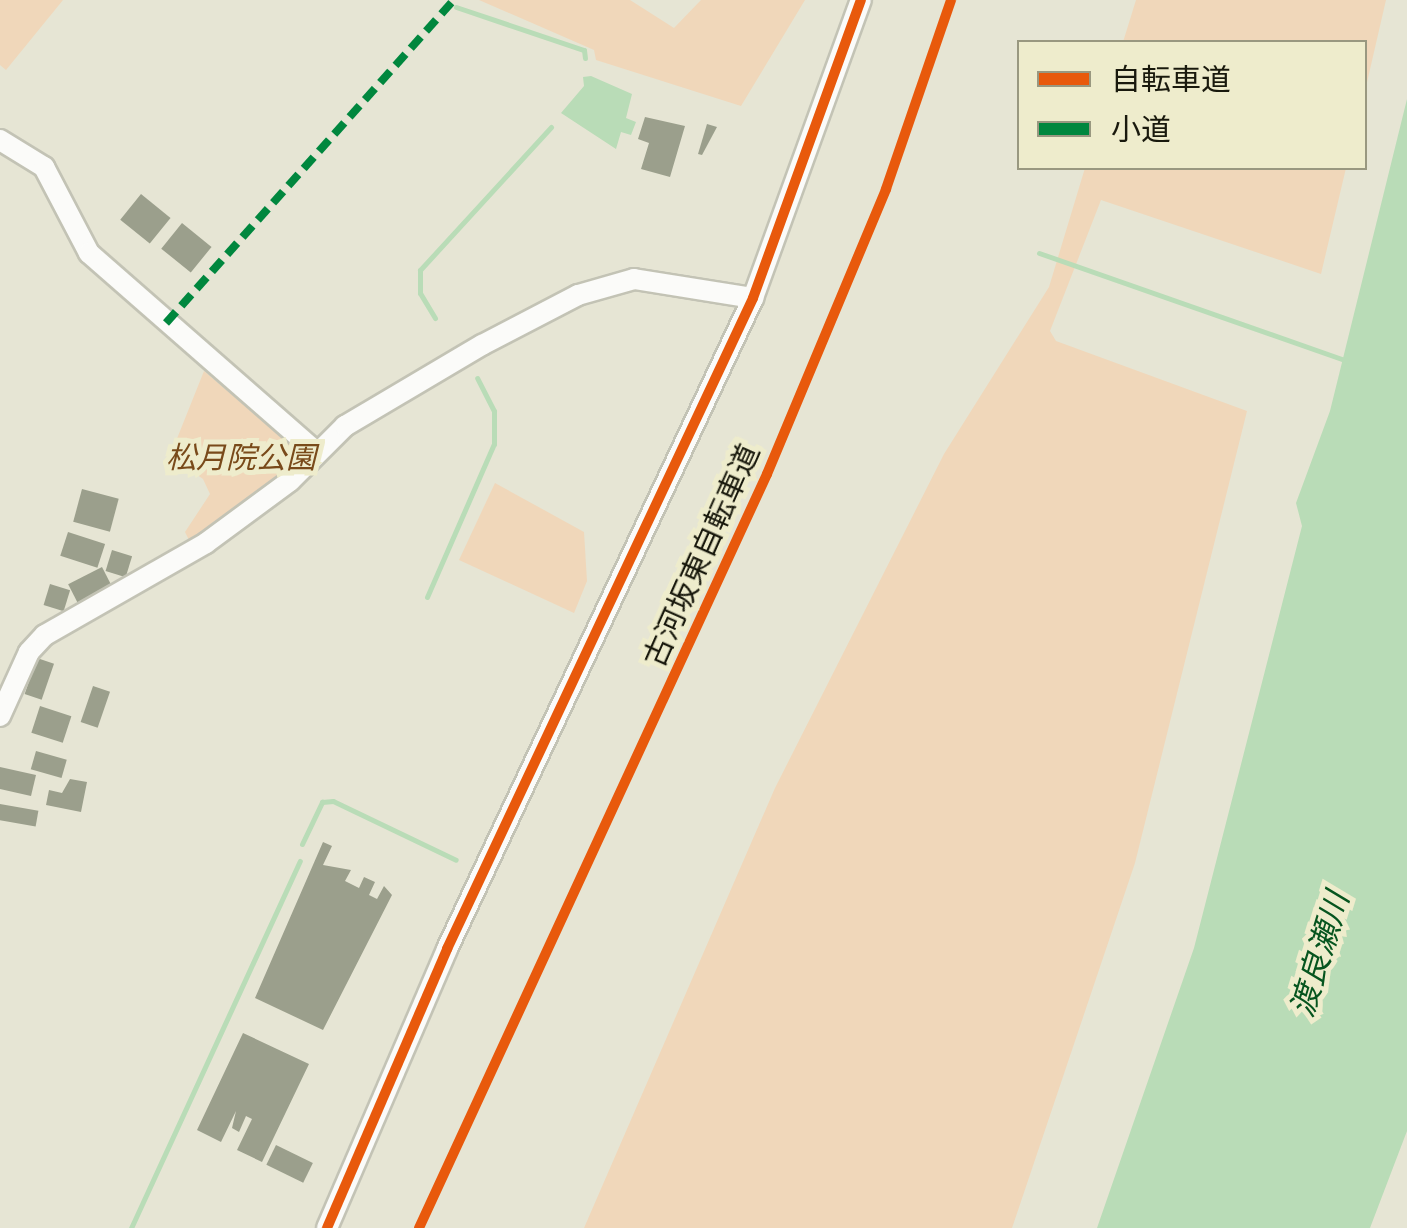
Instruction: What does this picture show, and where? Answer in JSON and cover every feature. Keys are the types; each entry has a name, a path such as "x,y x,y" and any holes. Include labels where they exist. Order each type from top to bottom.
{"street":[{"path":"327,1228 439,966 753,298 861,0"},
{"path":"0,140 44,167 89,254 316,452"},
{"path":"0,716 29,652 46,635 206,543 290,481 345,426 482,345 607,284 659,280 753,298"}],"green space":[{"path":"0,0 63,0 6,70 0,65"},
{"path":"479,0 630,0 674,28 701,0 805,0 741,106 596,60 594,50"},
{"path":"1136,0 1386,0 1367,82 1367,40 1124,40"},
{"path":"1084,170 1346,170 1321,274 1101,200 1050,331 1056,341 1247,411 1135,863 1012,1228 584,1228 775,788 944,454 1049,287"},
{"name":"松月院公園","path":"204,371 303,455 296,467 191,544 185,532 210,494 203,479 170,456"},
{"path":"495,483 584,532 587,581 574,613 459,560"}],"water":[{"path":"591,76 632,94 626,118 636,122 631,135 621,132 616,149 561,113 584,86 583,77"},
{"name":"渡良瀬川","path":"1407,99 1407,1131 1370,1228 1097,1228 1194,948 1302,526 1296,503 1330,411"}],"building":[{"path":"645,117 685,126 670,177 641,169 649,143 638,139"},
{"path":"707,124 717,127 702,155 698,154"},
{"path":"141,194 171,218 150,244 120,220"},
{"path":"182,223 212,247 191,273 161,249"},
{"path":"82,489 119,499 110,532 73,522"},
{"path":"68,532 105,544 97,568 60,556"},
{"path":"112,550 132,556 126,577 106,571"},
{"path":"102,567 112,587 78,604 68,584"},
{"path":"50,584 70,590 64,611 44,605"},
{"path":"37,658 54,664 42,700 25,694"},
{"path":"93,686 110,692 98,728 81,722"},
{"path":"40,706 71,716 63,743 31,733"},
{"path":"36,751 67,760 62,778 31,769"},
{"path":"0,767 36,775 31,796 0,789"},
{"path":"70,779 87,782 81,812 46,805 49,790 62,793"},
{"path":"0,804 38,811 36,827 0,820"},
{"path":"323,842 332,846 323,865 351,870 345,881 359,888 364,877 375,882 369,895 377,899 384,886 392,895 323,1030 255,998"},
{"path":"243,1033 309,1064 262,1162 237,1150 252,1119 246,1116 239,1132 232,1128 236,1111 221,1142 197,1130"},
{"path":"276,1145 313,1163 303,1183 266,1165"}],"waterway":[{"path":"456,7 584,50 585,58"},
{"path":"435,318 420,293 420,270 551,127"},
{"path":"1039,253 1347,361"},
{"path":"427,597 494,444 494,411 477,378"},
{"path":"302,844 322,802 333,801 456,860"},
{"path":"131,1228 300,861"}],"marked path":[{"path":"166,323 454,0"}],"cycle path":[{"path":"327,1228 447,949 753,298 861,0"},
{"name":"古河坂東自転車道","path":"419,1228 767,474 886,189 951,0"}]}
